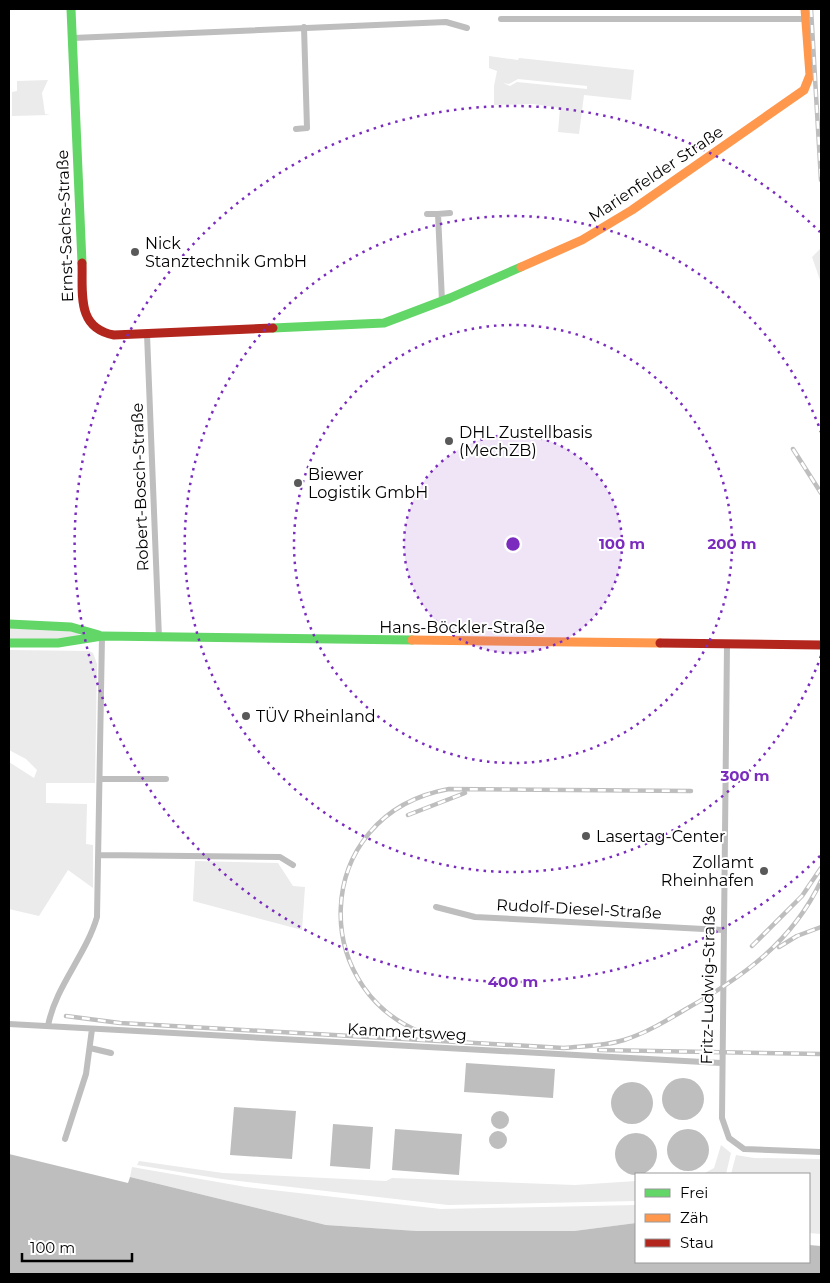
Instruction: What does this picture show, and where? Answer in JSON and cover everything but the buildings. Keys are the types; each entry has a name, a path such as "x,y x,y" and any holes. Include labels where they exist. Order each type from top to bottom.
{"street":[{"name":"Ernst-Sachs-Straße","path":"71,9 84,311 91,326 106,334 147,334 384,323"},
{"name":"Marienfelder Straße","path":"384,323 442,301 560,251 606,226 797,96 804,90 810,74 805,9"},
{"path":"501,19 806,19"},
{"path":"73,38 446,22 467,28"},
{"path":"296,129 307,128 304,27"},
{"path":"427,214 450,213"},
{"path":"438,214 442,301"},
{"name":"Robert-Bosch-Straße","path":"147,334 159,638"},
{"name":"Hans-Böckler-Straße","path":"9,624 71,627 102,636"},
{"path":"48,1026 51,1010 86,947 97,916 100,855 102,636"},
{"name":"Hans-Böckler-Straße","path":"9,642 58,643 102,636 821,646"},
{"name":"Fritz-Ludwig-Straße","path":"727,644 721,1064 722,1118 729,1138 737,1146 754,1151 821,1152"},
{"path":"100,779 166,779"},
{"path":"100,855 280,857 293,865"},
{"name":"Rudolf-Diesel-Straße","path":"436,907 475,917 723,930"},
{"name":"Kammertsweg","path":"9,1024 721,1064"},
{"path":"65,1139 86,1074 92,1029"},
{"path":"90,1048 110,1053"}],"shaded area":[{"path":"489,56 634,70 631,100 584,95 579,134 558,132 560,108 533,104 494,105 494,86 497,71 489,68","holes":["518,79 587,86 587,89 517,82 510,86 503,83 509,84"]},
{"path":"48,80 42,93 45,114 50,115 12,116 12,92 17,91 17,81"},
{"path":"821,248 821,283 812,257"},
{"path":"9,627 66,629 80,634 72,639 9,639"},
{"path":"9,650 89,651 93,653 97,664 95,783 46,783 46,803 87,804 86,844 93,845 93,888 68,870 39,916 9,909 9,762 34,778 37,770 26,759 9,750"},
{"path":"195,861 278,863 293,886 305,887 302,930 193,901"},
{"path":"466,1063 555,1069 553,1098 464,1092"},
{"path":"687,1078 695,1081 701,1087 704,1099 701,1111 695,1117 679,1120 671,1117 665,1111 662,1095 665,1087 671,1081"},
{"path":"636,1082 644,1085 650,1091 653,1103 650,1115 644,1121 628,1124 620,1121 614,1115 611,1099 614,1091 620,1085"},
{"path":"234,1107 296,1111 292,1159 230,1155"},
{"path":"500,1111 506,1114 509,1120 506,1126 500,1129 494,1126 491,1120 494,1114"},
{"path":"333,1124 373,1127 370,1169 330,1166"},
{"path":"395,1129 462,1134 459,1175 392,1170"},
{"path":"692,1129 700,1132 706,1138 709,1150 706,1162 700,1168 684,1171 676,1168 670,1162 667,1146 670,1138 676,1132"},
{"path":"498,1131 504,1134 507,1140 504,1146 498,1149 492,1146 489,1140 492,1134"},
{"path":"632,1133 648,1136 654,1142 657,1150 656,1162 646,1173 628,1174 618,1166 615,1158 618,1142 624,1136"},
{"path":"721,1145 731,1153 726,1173 705,1173 714,1168"},
{"path":"9,1154 128,1183 130,1177 326,1225 417,1231 574,1231 635,1223 635,1263 810,1263 810,1245 821,1246 821,1274 9,1274"},
{"path":"736,1155 754,1158 821,1159 821,1234 810,1233 810,1173 731,1173"},
{"path":"139,1161 223,1173 386,1181 392,1178 575,1185 635,1181 635,1201 448,1205 222,1179 137,1165"},
{"path":"132,1167 246,1187 441,1209 635,1205 635,1223 574,1231 417,1231 326,1225 130,1177"}],"railway":[{"path":"811,9 821,180"},
{"path":"793,449 821,493"},
{"path":"435,1037 393,1017 363,986 346,949 341,908 349,869 369,833 403,805 449,789 691,791"},
{"path":"408,815 465,793"},
{"path":"752,946 802,896 821,868"},
{"path":"66,1016 120,1023 564,1048 610,1044 656,1026 707,997 746,971 781,940 809,903 821,881"},
{"path":"779,947 797,936 821,927"},
{"path":"599,1050 821,1054"}],"traffic: fast":[{"path":"71,9 82,263"},
{"path":"273,328 384,323 450,298 521,267"},
{"path":"9,624 71,627 99,635"},
{"path":"9,643 58,643 102,636 412,640"}],"traffic: slow":[{"path":"521,267 582,240 632,210 804,90 810,75 805,9"},
{"path":"412,640 660,643"}],"traffic: jam":[{"path":"82,263 84,308 87,317 93,325 102,331 114,335 273,328"},
{"path":"660,643 821,645"}],"place":[{"name":"Nick Stanztechnik GmbH","path":"135,252"},
{"name":"DHL Zustellbasis (MechZB)","path":"449,441"},
{"name":"Biewer Logistik GmbH","path":"298,483"},
{"name":"TÜV Rheinland","path":"246,716"},
{"name":"Lasertag-Center","path":"586,836"},
{"name":"Zollamt Rheinhafen","path":"764,871"}]}
